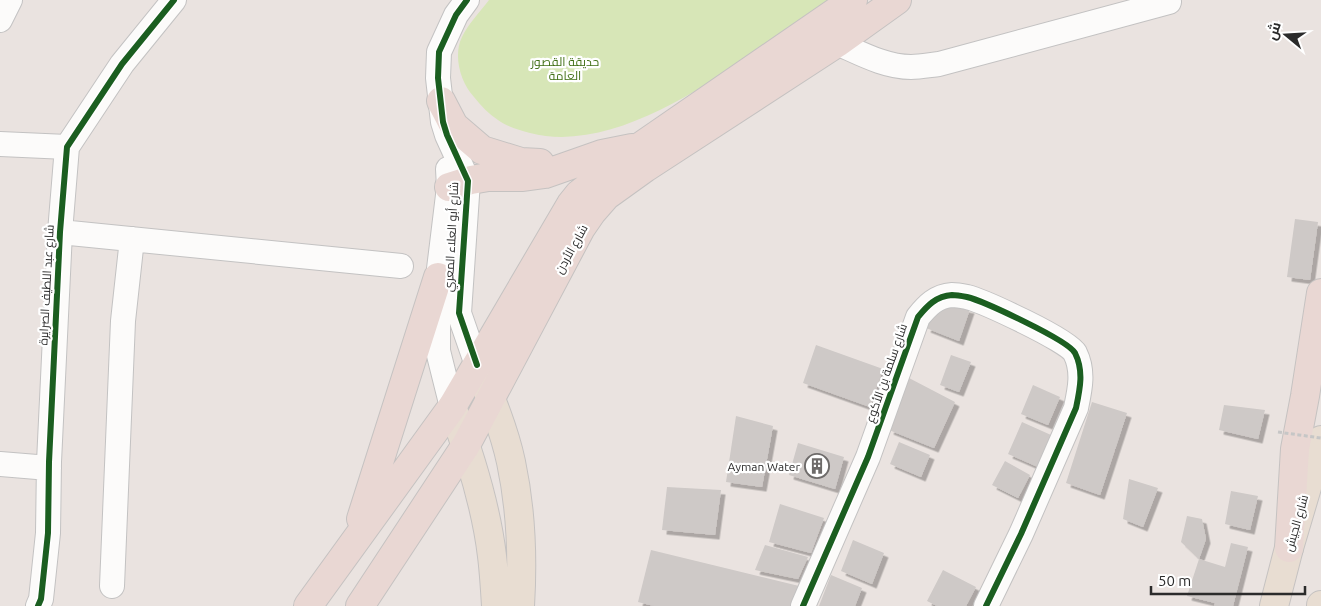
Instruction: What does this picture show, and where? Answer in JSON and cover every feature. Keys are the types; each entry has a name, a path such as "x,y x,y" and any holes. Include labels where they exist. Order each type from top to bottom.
{"highway":[{"name":"شارع الأردن","path":"308,606 452,407 571,204 579,194 641,146 853,0"},
{"name":"شارع الأردن","path":"360,606 466,445 581,228 599,203 645,168 837,42 897,0"},
{"path":"441,101 454,126 482,150 521,162 569,165"},
{"path":"458,184 488,177 523,177 545,174 602,154 641,146"},
{"path":"353,544 438,277"},
{"path":"1289,548 1295,449 1321,293"}],"main road":[{"name":"شارع أبو العلاء المعري","path":"477,365 492,398 511,461 520,531 520,606"},
{"name":"شارع أبو العلاء المعري","path":"452,407 466,445 486,518 492,556 496,606"},
{"name":"شارع الجيش","path":"1274,606 1321,439"}],"street":[{"path":"0,20 10,0"},
{"name":"شارع عبد اللطيف الصرايرة","path":"38,606 41,599 48,533 49,468 60,232 67,147 122,64 174,0"},
{"name":"شارع أبو العلاء المعري","path":"467,0 456,15 440,52 438,78 443,122 458,184 459,313 477,365"},
{"path":"837,42 888,64 910,67 939,64 1169,2"},
{"path":"0,144 67,147"},
{"name":"شارع أبو العلاء المعري","path":"452,407 438,351 438,277 458,184"},
{"path":"60,232 401,266"},
{"path":"112,586 122,321 132,239"},
{"name":"شارع سلمة بن الأكوع","path":"803,606 868,457 918,317 927,305 953,295 967,297 1028,323 1067,345 1074,351 1080,368 1080,388 1076,408 1021,534 986,606"},
{"path":"0,464 49,468"}],"path":[{"path":"1278,432 1321,439"}],"green space":[{"name":"حديقة القصور العامة","path":"489,0 840,0 723,74 671,104 615,128 587,135 558,137 530,133 502,122 482,107 465,84 459,68 459,44 467,27"}],"building":[{"path":"1295,219 1318,222 1310,280 1287,277"},
{"path":"942,304 970,309 959,341 926,328 934,310"},
{"path":"816,345 883,369 870,407 803,383"},
{"path":"951,355 971,362 959,392 940,385"},
{"path":"909,378 955,402 934,448 889,430"},
{"path":"1033,385 1060,397 1048,425 1021,414"},
{"path":"1092,402 1127,413 1100,495 1066,483"},
{"path":"1224,405 1265,410 1258,439 1219,430"},
{"path":"736,416 773,426 762,487 726,482"},
{"path":"1022,422 1051,435 1038,467 1008,454"},
{"path":"899,442 930,455 921,477 890,464"},
{"name":"Ayman Water","path":"798,443 844,457 835,489 789,475"},
{"path":"1005,461 1030,475 1018,498 992,485"},
{"path":"1129,479 1158,488 1143,527 1123,519"},
{"path":"667,487 721,490 715,535 662,530"},
{"path":"1231,491 1258,496 1250,530 1225,524"},
{"path":"780,504 824,518 811,553 769,542"},
{"path":"1187,516 1202,519 1206,539 1199,559 1181,542"},
{"path":"853,540 884,553 872,584 841,571"},
{"path":"1231,543 1248,547 1233,606 1214,606 1215,603 1187,596 1199,559 1225,567"},
{"path":"765,545 808,557 798,579 755,570"},
{"path":"651,550 799,586 790,606 654,606 638,602"},
{"path":"943,570 976,587 966,606 937,606 927,601"},
{"path":"831,575 862,588 855,606 819,606"}],"cycle path":[{"path":"38,606 41,599 48,533 49,462 60,232 67,147 122,64 174,0"},
{"path":"467,0 456,15 439,52 438,78 443,122 468,181 459,313 477,365"},
{"path":"803,606 868,457 918,317 928,305 941,297 952,295 967,297 990,306 1057,339 1075,353 1080,367 1080,387 1076,408 1021,534 986,606"}],"place":[{"name":"Ayman Water","path":"817,466"}]}
